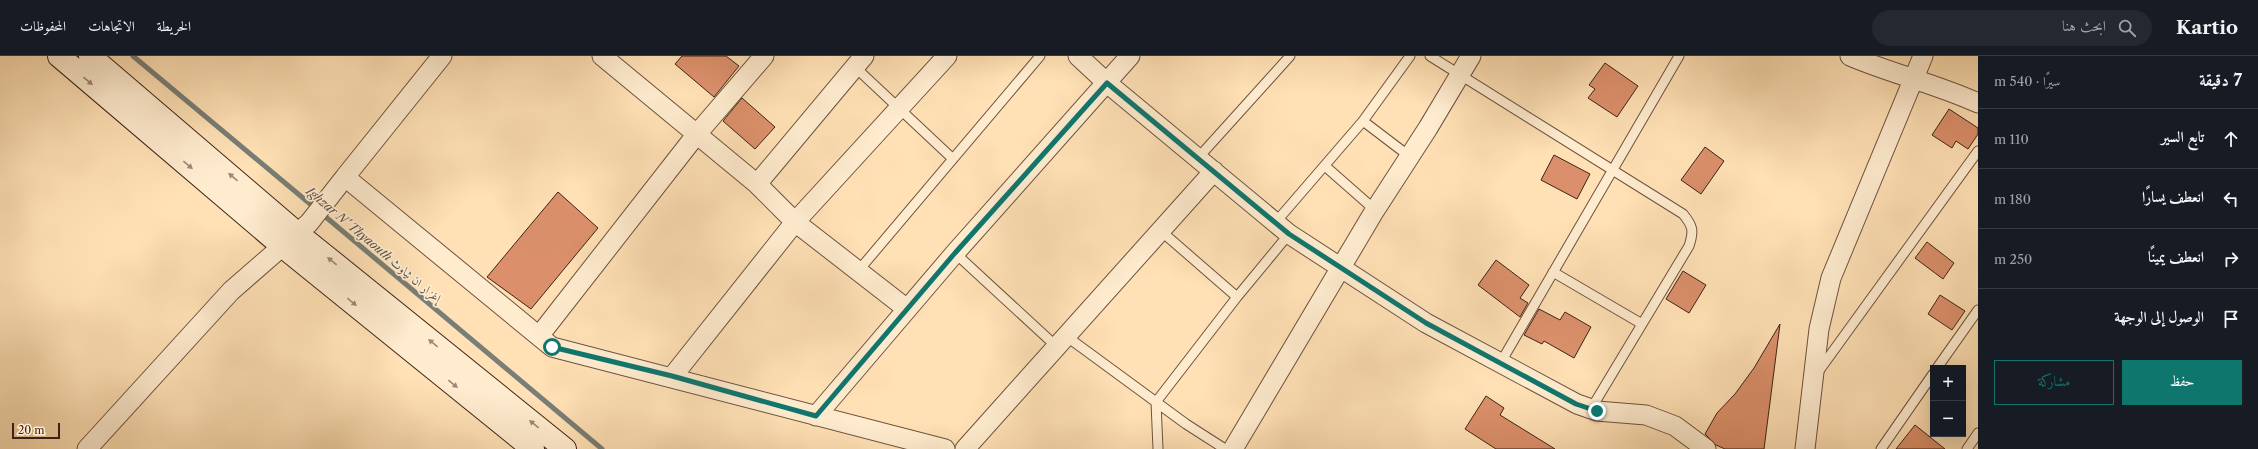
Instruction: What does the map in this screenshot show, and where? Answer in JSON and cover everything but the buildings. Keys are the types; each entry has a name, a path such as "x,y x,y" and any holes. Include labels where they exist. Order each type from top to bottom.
{"street":[{"path":"59,56 296,234 565,449"},
{"path":"90,56 296,234 533,449"},
{"path":"87,449 231,290 296,234 324,205 442,56"},
{"path":"602,56 757,184 795,222 859,270 907,309"},
{"path":"539,336 696,135 764,56"},
{"path":"672,376 795,222 948,56"},
{"path":"1078,56 1107,83 1282,229 1340,269 1426,323 1501,362 1576,404 1597,411 1646,415 1675,426 1706,449"},
{"path":"816,416 955,253 1130,56"},
{"path":"1233,449 1375,210 1471,56"},
{"path":"1850,56 1885,71 1961,95 1978,104"},
{"path":"1805,449 1819,329 1831,278 1923,56"},
{"path":"757,184 860,61"},
{"path":"965,449 1214,171"},
{"path":"345,177 552,347 672,376 816,416 945,449"}],"lane":[{"path":"859,270 1040,56"},
{"path":"1198,158 1290,56"},
{"path":"1158,449 1156,402 1237,297 1325,166 1363,121 1410,56"},
{"path":"1430,56 1683,214 1694,231 1689,246 1591,409"},
{"path":"1501,362 1679,56"},
{"path":"860,61 899,108 953,159"},
{"path":"1363,121 1409,156"},
{"path":"1812,380 1978,151"},
{"path":"1325,166 1375,210"},
{"path":"1161,231 1237,297"},
{"path":"955,253 1061,341 1156,402 1225,449"},
{"path":"1553,272 1642,324"},
{"path":"1940,365 1978,310"},
{"path":"1881,449 1930,378"},
{"path":"1967,449 1978,433"}],"waterway":[{"name":"Ighzar N' Thyaouth إغزار ان ثياوث","path":"133,56 315,208"},
{"name":"Ighzar N' Thyaouth إغزار ان ثياوث","path":"321,213 602,449"}],"route":[{"path":"552,347 672,376 816,416 955,253 1107,83 1289,234 1340,269 1426,323 1544,385 1576,404 1597,411"}]}
